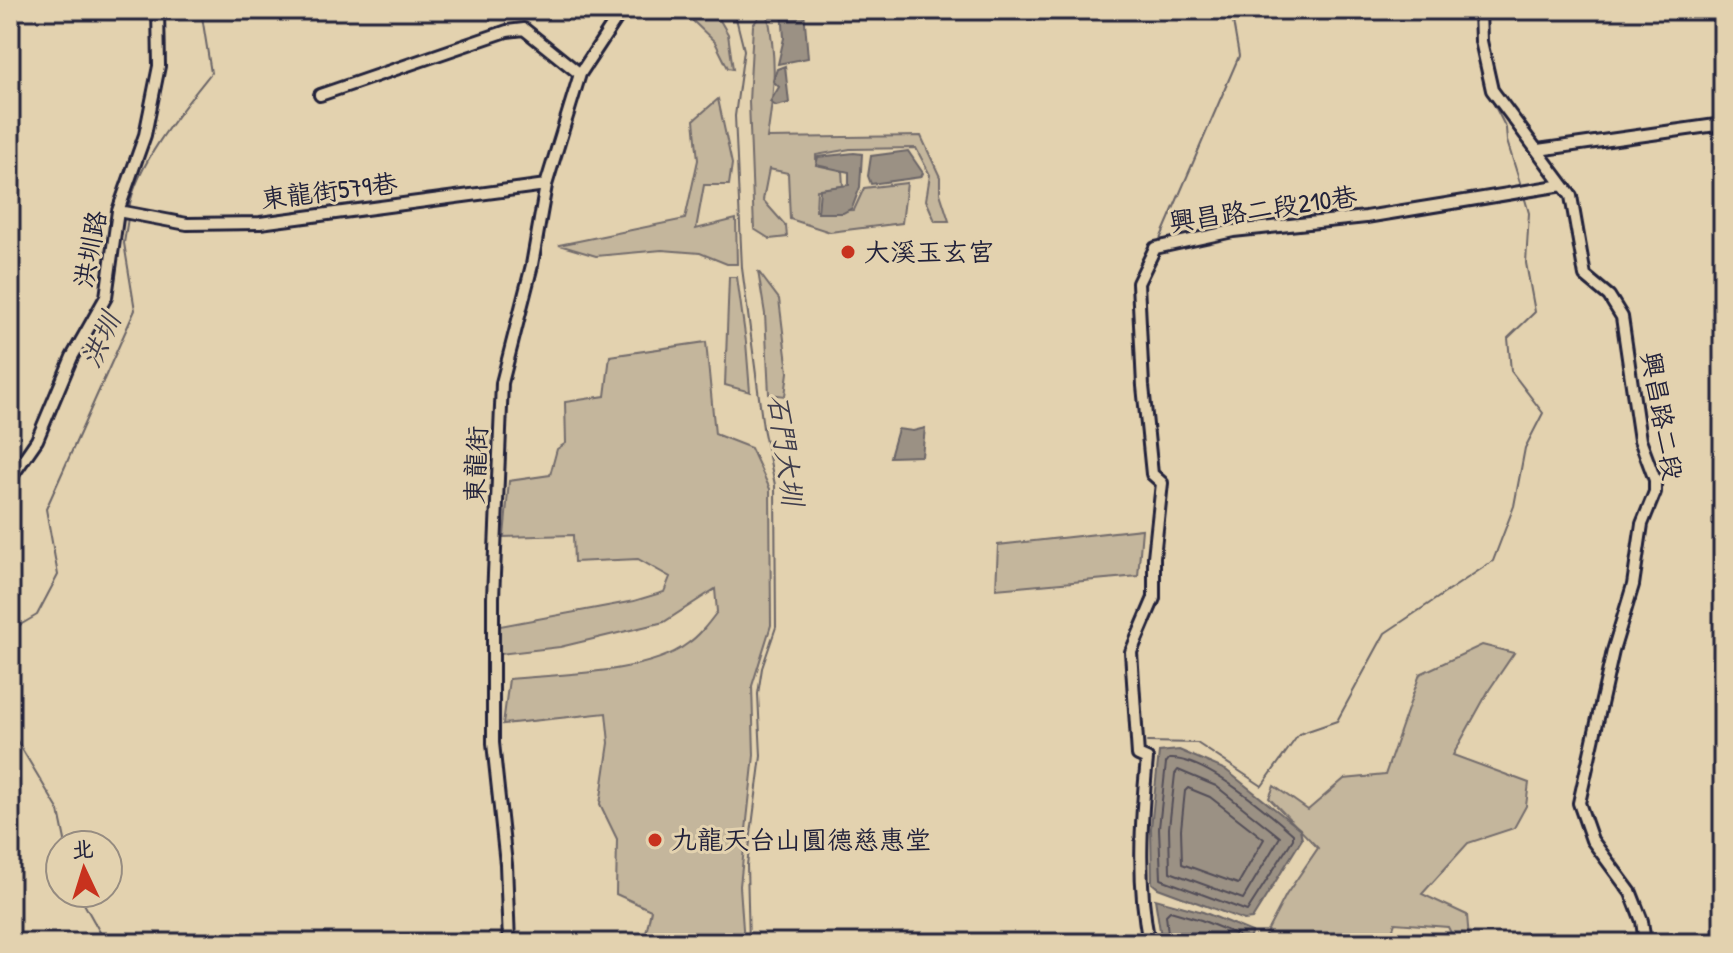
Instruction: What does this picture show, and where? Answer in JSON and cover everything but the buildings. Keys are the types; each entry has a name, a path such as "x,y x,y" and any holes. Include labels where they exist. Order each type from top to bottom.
{"street":[{"name":"洪圳路","path":"10,479 37,440 72,357 106,297 118,211 145,135 159,66 158,10"},
{"name":"東龍街","path":"509,943 506,864 493,743 493,598 502,383 532,265 546,185 580,74 622,10"},
{"name":"興昌路二段","path":"1480,10 1481,41 1492,90 1571,196 1585,276 1609,296 1622,317 1640,440 1655,480 1655,492 1642,524 1633,585 1613,651 1579,803 1592,840 1631,893 1642,921 1645,943"},
{"path":"320,95 507,31 524,29 580,74"},
{"path":"1538,150 1723,124"},
{"name":"東龍街579巷","path":"118,211 187,224 260,223 546,185"},
{"name":"興昌路二段210巷","path":"1149,943 1144,920 1141,826 1147,759 1138,755 1131,652 1154,598 1154,557 1162,483 1152,474 1143,386 1138,283 1148,259 1158,247 1233,231 1366,217 1563,185"}],"shaded area":[{"path":"699,10 714,10 728,34 733,69 728,68 715,42 692,20"},
{"path":"767,10 774,59 767,138 921,136 940,177 940,193 949,221 935,221 926,200 930,175 916,148 850,149 816,155 816,162 842,170 843,186 817,190 816,211 854,210 864,188 907,183 902,223 830,232 790,219 788,173 769,169 763,200 786,226 787,237 770,239 754,229 749,102 753,25"},
{"path":"718,99 732,164 729,185 704,185 696,229 736,219 737,264 727,264 700,253 662,250 596,256 559,245 685,219 698,160 694,120"},
{"path":"758,271 779,299 788,372 785,396 769,394 765,314"},
{"path":"729,277 737,277 750,392 725,385"},
{"path":"706,342 715,434 751,448 770,489 771,625 752,686 754,755 740,886 744,943 644,943 651,910 616,894 617,839 600,804 609,743 606,713 503,724 509,679 602,671 670,654 695,637 717,612 715,589 664,622 560,647 500,654 500,626 634,601 664,592 670,577 638,559 574,562 573,535 504,537 509,481 550,475 557,449 566,443 565,402 605,396 610,356"},
{"path":"1142,529 1138,576 996,589 998,545"},
{"path":"1482,645 1514,653 1489,690 1453,755 1529,783 1526,806 1514,828 1468,843 1422,894 1467,915 1469,939 1501,943 1456,943 1448,927 1395,923 1388,943 1261,943 1286,895 1318,848 1269,798 1274,786 1308,810 1344,779 1385,775 1420,674"}],"water":[{"path":"782,10 804,10 808,58 778,64 784,38"},
{"path":"785,66 789,103 776,106 770,102 779,87 773,81 777,69"},
{"path":"908,151 923,173 921,177 871,184 868,176 871,156"},
{"path":"862,154 860,187 852,208 843,213 818,213 820,189 849,185 849,172 816,165 818,157"},
{"path":"925,428 922,456 890,457 898,429 913,431"},
{"path":"1179,750 1226,770 1300,829 1302,839 1252,919 1244,920 1158,888 1152,883 1151,828 1159,752"},
{"path":"1155,899 1203,912 1252,932 1247,943 1162,943"}],"waterway":[{"name":"洪圳","path":"129,208 151,155 211,73 201,10"},
{"name":"石門大圳","path":"734,10 744,50 735,116 742,268 763,428 775,485 776,627 762,668 758,694 761,756 747,865 749,943"},
{"path":"1158,244 1239,56 1231,10"},
{"path":"1474,10 1476,17"},
{"path":"1485,79 1486,89 1506,128 1521,186"},
{"path":"1147,742 1197,743 1262,786 1299,734 1337,721 1385,633 1493,561 1514,506 1525,448 1543,413 1511,371 1508,338 1535,312 1526,263 1529,213 1524,196"},
{"name":"洪圳","path":"10,631 37,615 58,575 46,509 135,310 124,243 128,218"},
{"name":"洪圳","path":"10,729 59,811 63,829"},
{"name":"洪圳","path":"87,909 106,943"}],"place":[{"name":"大溪玉玄宮","path":"848,252"},
{"name":"九龍天台山圓德慈惠堂","path":"655,840"}]}
